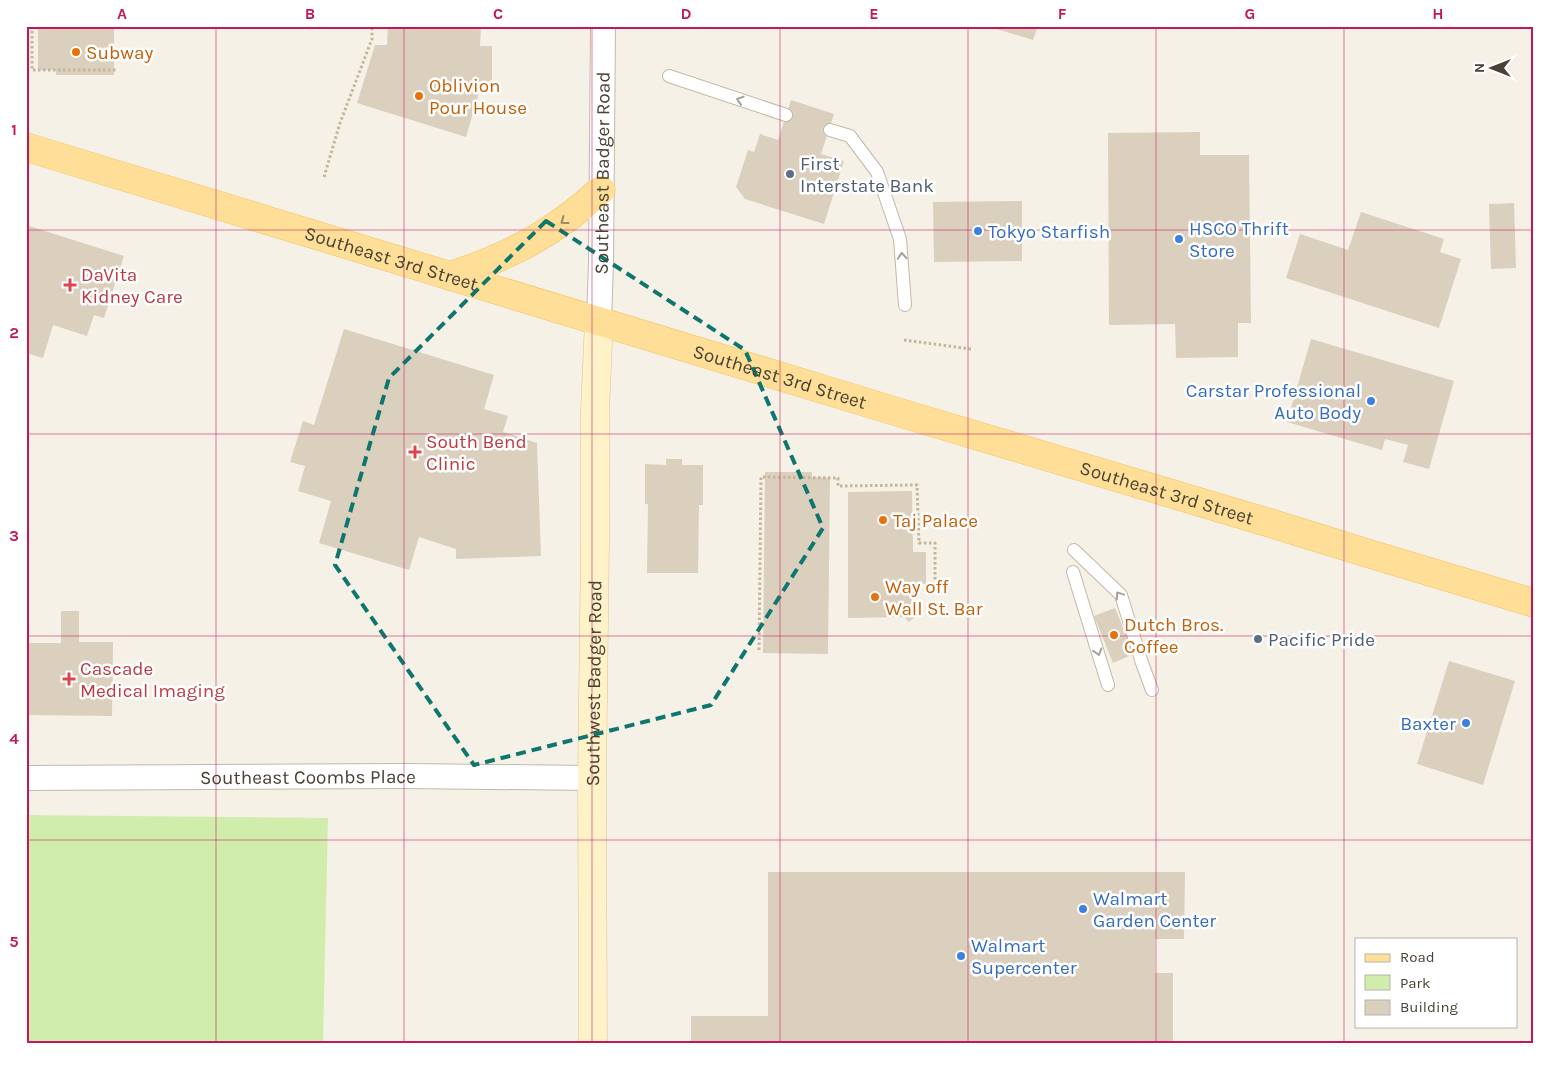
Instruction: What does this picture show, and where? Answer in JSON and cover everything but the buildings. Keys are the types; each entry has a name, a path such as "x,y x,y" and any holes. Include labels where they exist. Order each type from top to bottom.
{"main road":[{"name":"Southeast 3rd Street","path":"26,147 599,322 1534,603"},
{"path":"450,276 533,242 568,218 601,190"}],"street":[{"name":"Southeast Badger Road","path":"599,322 603,26"},
{"name":"Southwest Badger Road","path":"592,1044 595,411 599,322"},
{"name":"Southeast Coombs Place","path":"26,778 404,776 592,778"}],"lane":[{"path":"669,76 786,115"},
{"path":"830,130 850,136 876,172 900,239 905,304"},
{"path":"1074,550 1121,595 1152,690"},
{"path":"1073,572 1108,685"}],"path":[{"path":"32,26 32,70 116,70"},
{"path":"324,177 340,123 372,39 372,26"},
{"path":"904,340 971,349"},
{"path":"759,650 761,476 838,478 838,486 918,486 919,543 936,543 935,586"}],"highlighted area":[{"path":"546,221 745,350 823,528 711,705 474,765 335,565 389,378"}],"green space":[{"path":"26,815 328,818 323,1044 26,1044"}],"place":[{"name":"Subway","path":"76,52"},
{"name":"Oblivion Pour House","path":"419,96"},
{"name":"First Interstate Bank","path":"790,174"},
{"name":"Tokyo Starfish","path":"978,231"},
{"name":"HSCO Thrift Store","path":"1179,239"},
{"name":"DaVita Kidney Care","path":"70,285"},
{"name":"Carstar Professional Auto Body","path":"1371,401"},
{"name":"South Bend Clinic","path":"415,452"},
{"name":"Taj Palace","path":"883,520"},
{"name":"Way off Wall St. Bar","path":"875,597"},
{"name":"Dutch Bros. Coffee","path":"1114,635"},
{"name":"Pacific Pride","path":"1258,639"},
{"name":"Cascade Medical Imaging","path":"69,679"},
{"name":"Baxter","path":"1466,723"},
{"name":"Walmart Garden Center","path":"1083,909"},
{"name":"Walmart Supercenter","path":"961,956"}]}
